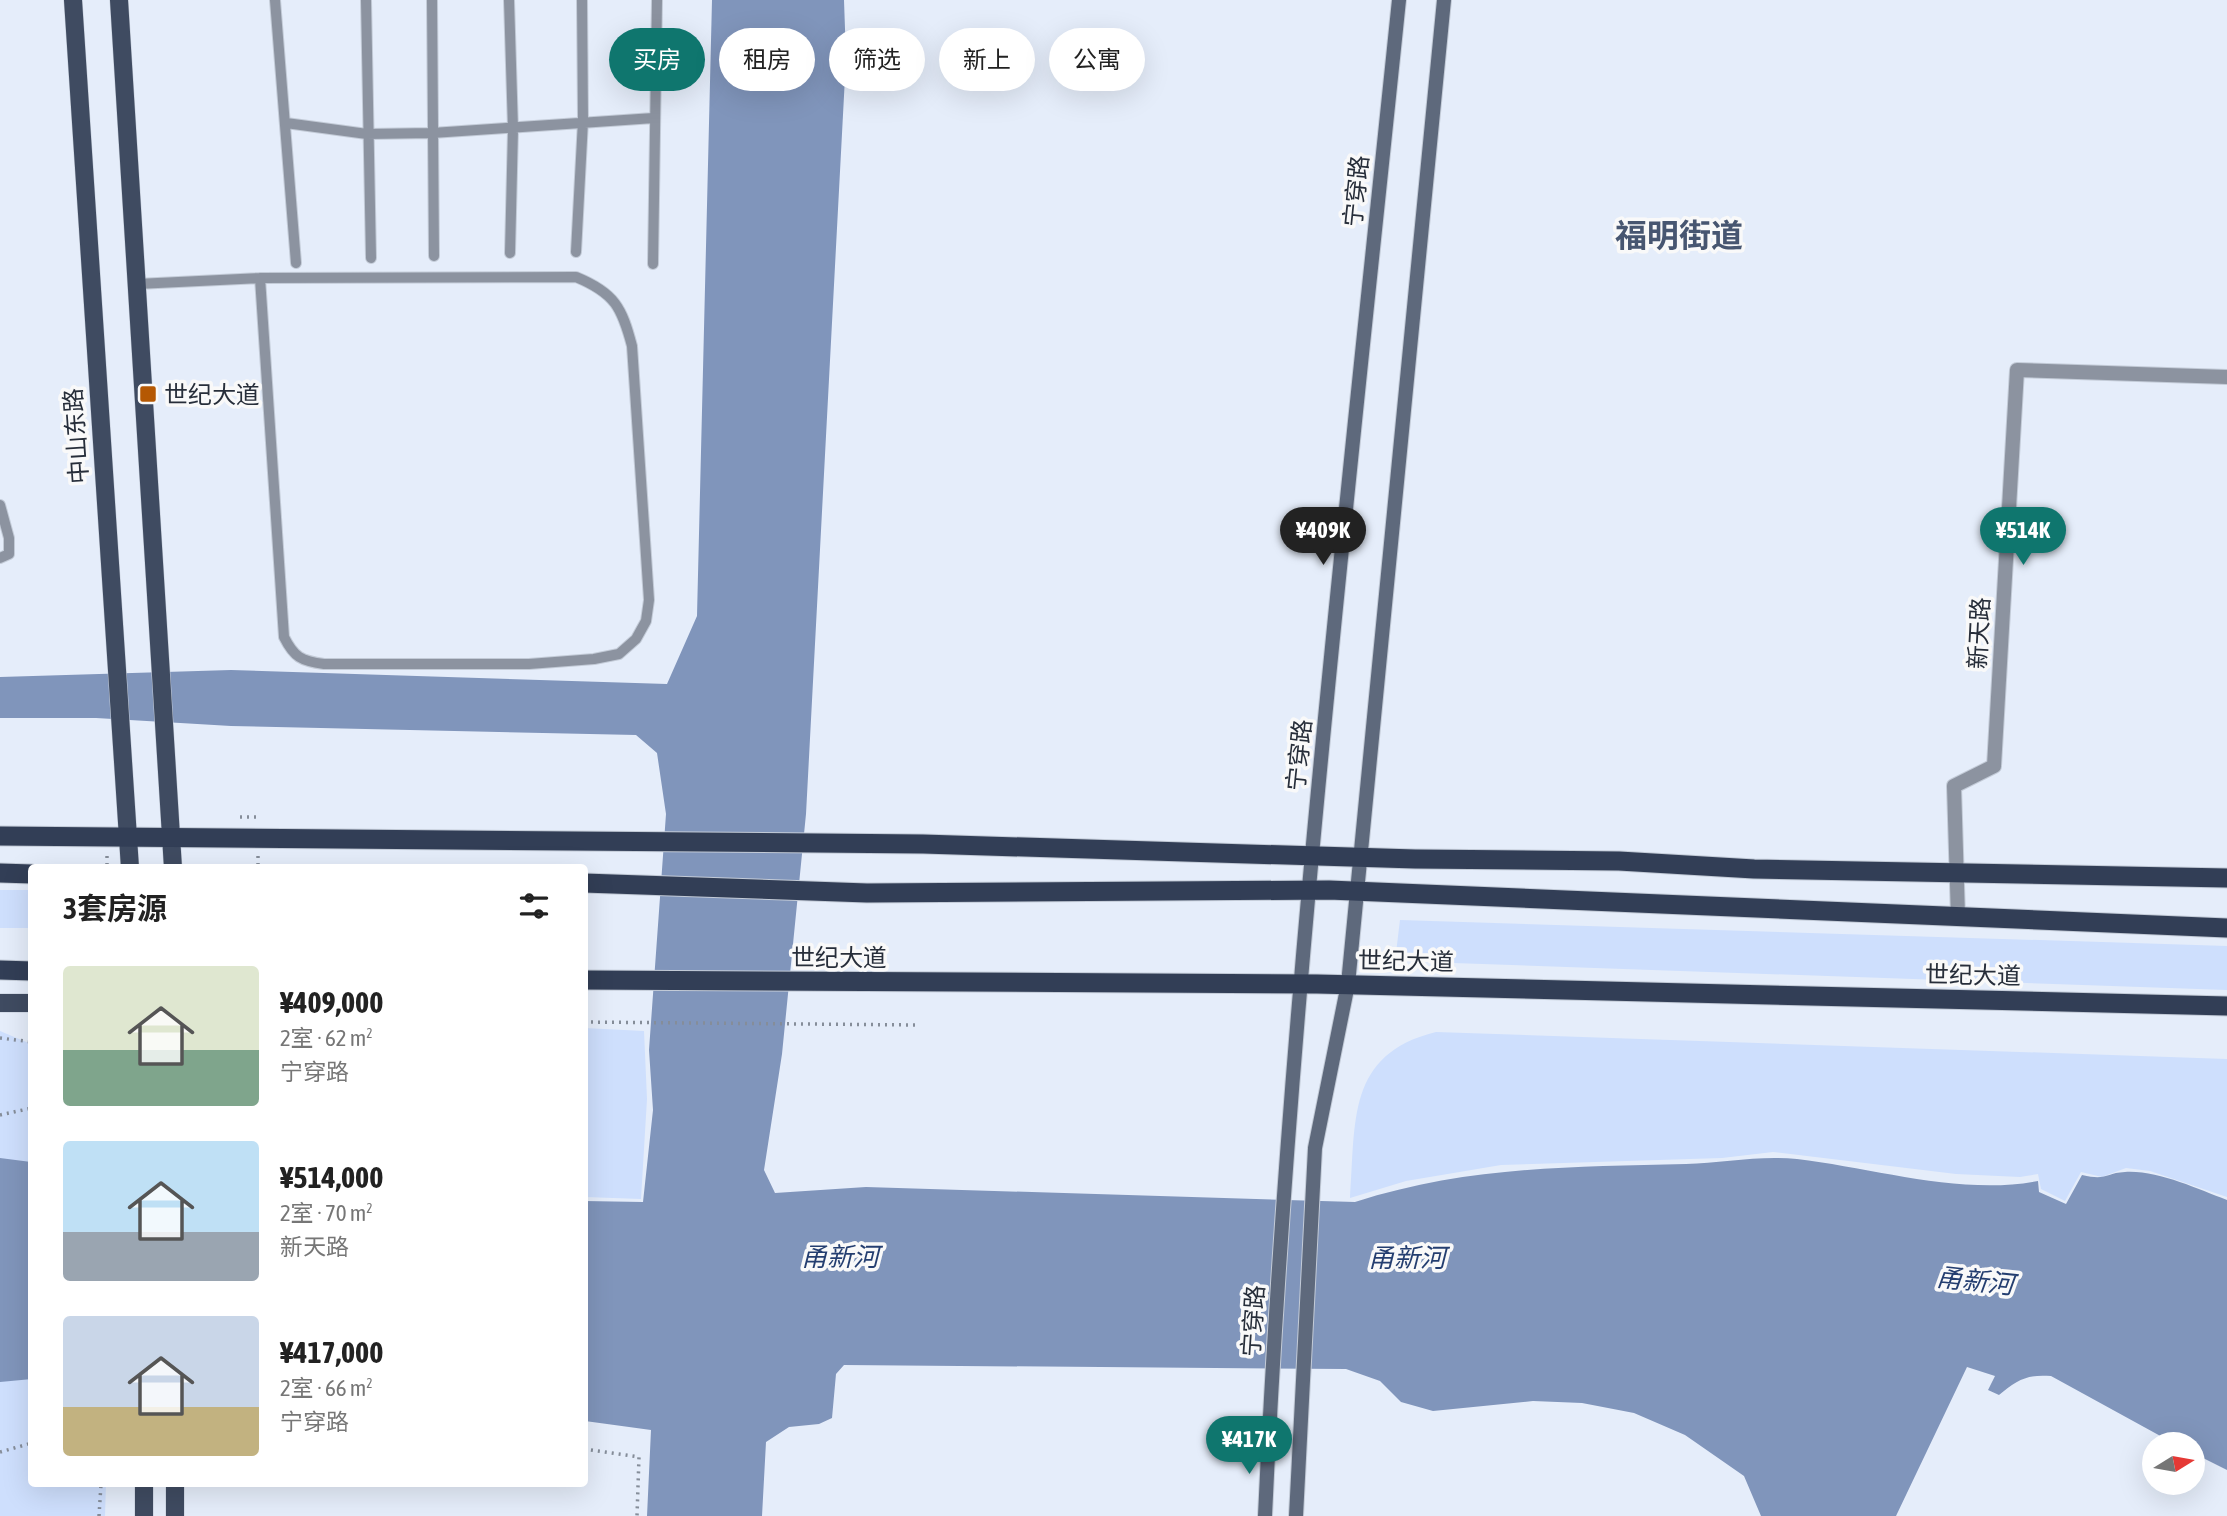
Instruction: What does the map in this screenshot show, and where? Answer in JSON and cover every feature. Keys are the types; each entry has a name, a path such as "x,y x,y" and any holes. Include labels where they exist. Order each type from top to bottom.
{"highway":[{"path":"0,836 849,845 1619,861 1754,869 2227,878"},
{"path":"0,873 28,874"},
{"path":"588,883 867,893 1357,892 2227,928"},
{"path":"0,971 28,971"},
{"name":"世纪大道","path":"588,980 1348,984 2227,1006"}],"main road":[{"name":"中山东路","path":"73,0 130,864"},
{"path":"119,0 173,864"},
{"name":"宁穿路","path":"1265,1516 1287,1138 1312,856 1399,0"},
{"path":"1296,1516 1315,1148 1348,984 1444,0"},
{"path":"0,1003 28,1003"},
{"path":"144,1487 144,1516"},
{"path":"175,1487 175,1516"}],"street":[{"name":"新天路","path":"1958,917 1954,786 1994,766 2017,370 2227,377"}],"lane":[{"path":"275,0 296,263"},
{"path":"366,0 371,258"},
{"path":"432,0 434,256"},
{"path":"509,0 513,129 510,253"},
{"path":"576,252 583,121 582,0"},
{"path":"653,264 657,0"},
{"path":"286,123 367,134 513,129 583,121 654,118"},
{"path":"137,284 260,278 576,277 615,301 623,313 632,346 649,600 646,621 636,639 619,654 529,664 324,664 305,662 293,655 284,637 260,278"},
{"path":"0,505 9,538 9,554 0,558"}],"path":[{"path":"588,1022 919,1025"},
{"path":"0,1038 28,1042"},
{"path":"0,1115 28,1109"},
{"path":"0,1452 28,1444"},
{"path":"588,1450 639,1457 636,1516"},
{"path":"99,1516 101,1487"}],"shaded area":[{"path":"0,890 28,890 28,928 0,928"},
{"path":"1400,920 2227,946 2227,990 1395,961"},
{"path":"588,1028 644,1031 647,1099 641,1199 588,1197"},
{"path":"0,1031 28,1043 28,1487 106,1487 105,1516 0,1516"},
{"path":"1436,1032 2227,1059 2227,1197 2150,1171 2126,1168 2102,1177 2081,1172 2065,1201 2041,1189 2038,1174 2020,1177 1956,1174 1773,1152 1722,1158 1501,1165 1406,1181 1350,1198 1356,1118 1371,1074 1385,1057 1407,1042"}],"water":[{"name":"甬新河","path":"712,0 844,0 845,28 829,28 829,91 844,91 806,814 782,1054 764,1170 775,1193 866,1187 1355,1202 1438,1181 1479,1175 1560,1168 1783,1158 1948,1183 2009,1185 2038,1181 2039,1192 2066,1204 2082,1175 2101,1177 2125,1172 2151,1174 2227,1200 2227,1470 2205,1459 2205,1432 2153,1432 2051,1376 2023,1379 1999,1395 1988,1390 1995,1376 1967,1367 1896,1516 1761,1516 1744,1476 1685,1435 1634,1413 1582,1403 1533,1401 1433,1411 1401,1402 1380,1381 1346,1369 844,1365 836,1374 832,1418 819,1424 789,1427 766,1442 762,1516 647,1516 651,1430 588,1421 588,1201 643,1202 653,1110 649,1050 666,814 657,753 636,735 231,726 96,718 0,718 0,677 231,670 667,684 697,616"},
{"path":"0,1158 28,1162 28,1379 0,1382"}],"place":[{"name":"世纪大道","path":"148,394"}],"district":[{"name":"福明街道","path":"1679,235"}]}
